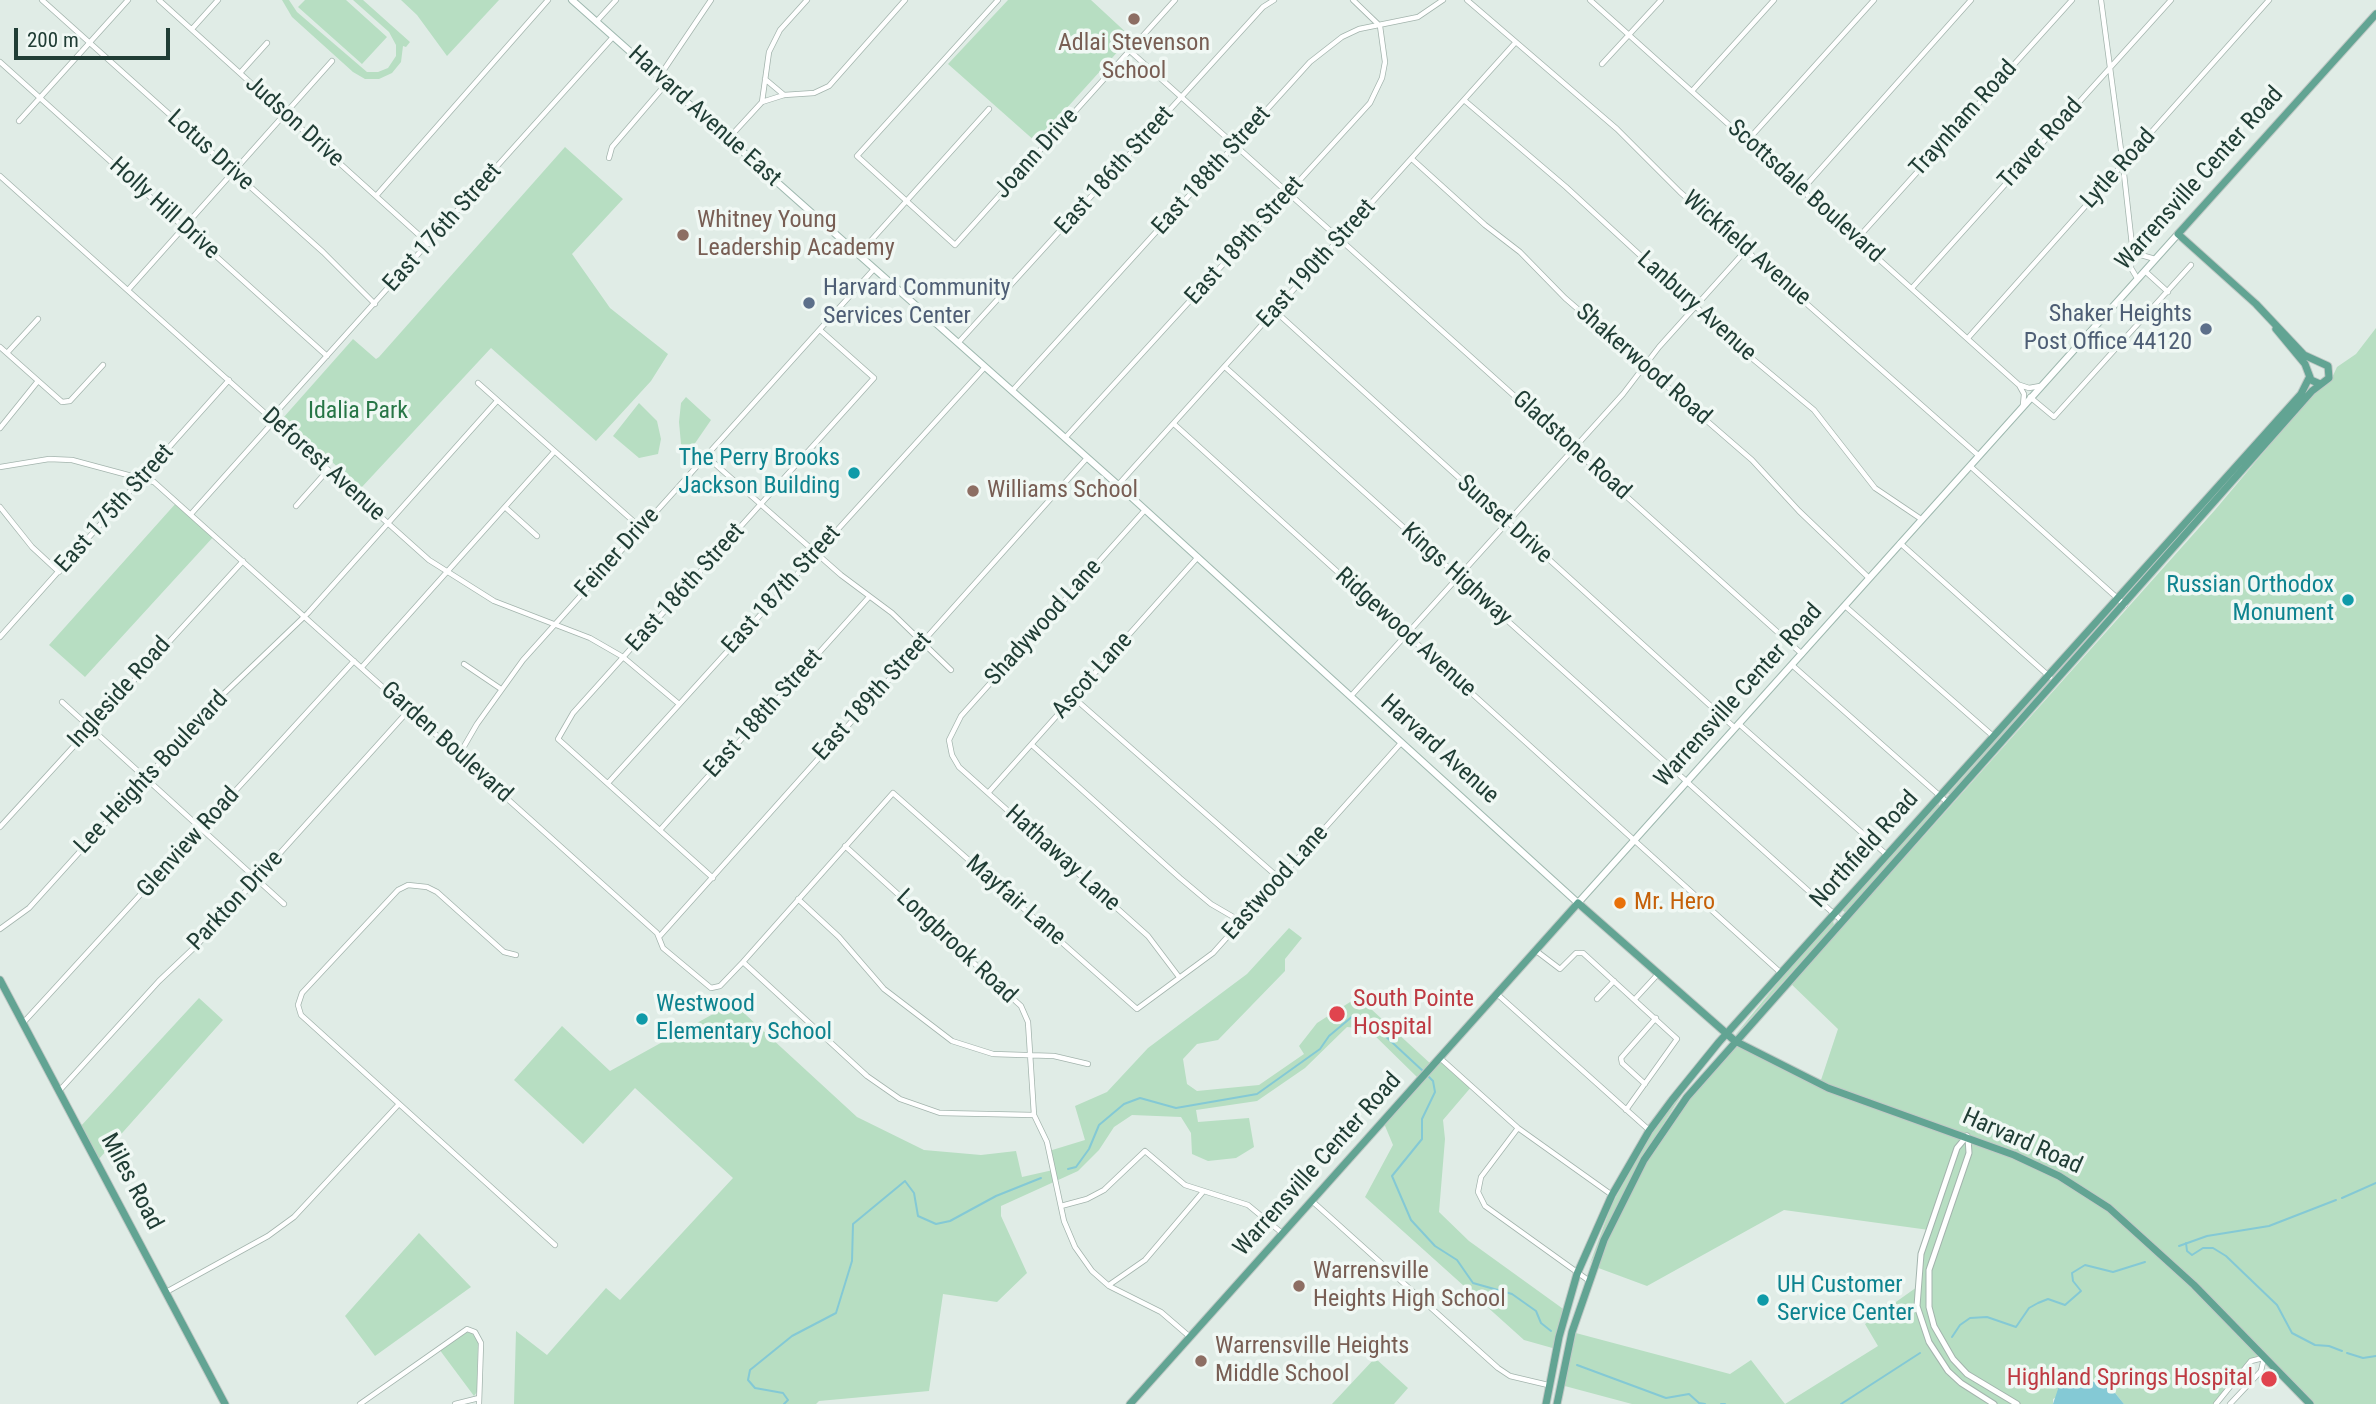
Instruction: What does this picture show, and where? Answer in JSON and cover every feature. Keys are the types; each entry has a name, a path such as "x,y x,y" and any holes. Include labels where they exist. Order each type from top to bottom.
{"main road":[{"name":"Harvard Avenue East","path":"572,0 1118,485"},
{"name":"Warrensville Center Road","path":"1130,1404 2376,14"},
{"path":"2178,234 2269,317 2305,355 2324,363 2330,370 2328,380 2320,384 2309,374 2269,317"},
{"path":"2309,374 2318,362"},
{"name":"Northfield Road","path":"1546,1404 1548,1385 1577,1274 1612,1195 1649,1130 1726,1034 2301,394 2309,374"},
{"name":"Northfield Road","path":"1558,1404 1572,1332 1588,1279 1615,1215 1650,1152 1687,1097 2320,384"},
{"name":"Harvard Avenue","path":"1118,485 1578,903 1735,1041"},
{"name":"Miles Road","path":"0,981 168,1291 225,1404"},
{"name":"Harvard Road","path":"1735,1041 1828,1088 1967,1136 2059,1176 2109,1208 2150,1242 2310,1404"}],"street":[{"name":"Lotus Drive","path":"43,0 234,172 375,304"},
{"path":"19,121 128,0"},
{"name":"Judson Drive","path":"159,0 429,244"},
{"path":"192,29 218,0"},
{"path":"376,196 548,0"},
{"path":"596,22 616,0"},
{"path":"659,77 711,0"},
{"path":"762,102 769,52 780,30 807,0"},
{"path":"728,139 762,102 784,96 814,93 829,86 905,0"},
{"path":"907,201 857,156 999,0"},
{"name":"Joann Drive","path":"907,201 955,244 1175,0"},
{"name":"East 186th Street","path":"958,343 1263,7 1274,0"},
{"path":"1353,0 1380,26"},
{"name":"East 188th Street","path":"1012,391 1310,62 1327,47 1359,29 1418,17 1443,0"},
{"name":"Wickfield Avenue","path":"1467,0 1617,129 1680,192 1978,455"},
{"name":"Scottsdale Boulevard","path":"1590,0 2019,385"},
{"path":"1602,64 1661,0"},
{"path":"1692,91 1774,0"},
{"path":"1748,140 1874,0"},
{"path":"1802,190 1971,0"},
{"name":"Traynham Road","path":"1856,239 2071,0"},
{"path":"2101,0 2132,245 2131,268 2137,278"},
{"name":"Traver Road","path":"1912,288 2171,0"},
{"name":"Lytle Road","path":"1968,338 2269,0"},
{"name":"East 189th Street","path":"1065,438 1370,103 1378,89 1385,62 1380,26"},
{"name":"East 176th Street","path":"191,514 327,356 613,37"},
{"path":"240,73 267,43"},
{"name":"East 190th Street","path":"1118,485 1515,43"},
{"name":"Gladstone Road","path":"1130,51 1802,654"},
{"path":"128,290 332,61"},
{"name":"Holly Hill Drive","path":"0,62 327,356"},
{"path":"764,79 784,96"},
{"path":"609,158 612,147 666,84"},
{"name":"Lanbury Avenue","path":"1464,100 1566,187 1695,307 1814,410 1875,488 1921,519"},
{"path":"859,255 989,109"},
{"name":"Shakerwood Road","path":"1412,159 1485,225 1528,258 1565,298 1752,460 1799,511 1869,578"},
{"name":"Deforest Avenue","path":"0,177 446,573 494,601 590,638 623,657 679,704"},
{"path":"2132,245 2141,255 2155,259"},
{"path":"1350,696 1508,524 1747,249"},
{"path":"2030,397 2054,417 2191,265"},
{"name":"Feiner Drive","path":"459,755 501,689 555,623 874,269"},
{"path":"2144,271 2168,292"},
{"name":"Sunset Drive","path":"1275,311 1508,524 1886,855"},
{"path":"7,353 38,318"},
{"name":"East 186th Street","path":"608,783 558,739 573,713 874,378 820,330"},
{"path":"0,347 62,402 66,402 103,365"},
{"name":"Kings Highway","path":"1225,366 1686,784 1842,921"},
{"name":"East 187th Street","path":"608,783 985,367"},
{"name":"East 175th Street","path":"1,634 229,380"},
{"path":"0,428 38,381"},
{"path":"478,383 641,528"},
{"path":"2019,385 2029,388 2040,386"},
{"path":"2019,385 2024,394 2023,405"},
{"name":"Lee Heights Boulevard","path":"0,929 29,908 212,705 304,615 389,524 497,401"},
{"name":"Ridgewood Avenue","path":"1174,424 1781,973"},
{"path":"362,667 554,452"},
{"path":"706,456 760,505 869,597 892,613 951,670"},
{"name":"East 189th Street","path":"659,937 1087,457"},
{"name":"Garden Boulevard","path":"0,467 49,459 72,460 154,482 459,755 659,937 663,948 711,988 720,986 743,962"},
{"path":"1969,465 2125,606"},
{"path":"296,506 328,470"},
{"path":"0,507 32,547 59,572"},
{"path":"506,508 537,536"},
{"name":"Shadywood Lane","path":"949,740 961,716 1146,510"},
{"path":"1900,542 2057,683"},
{"name":"Ascot Lane","path":"988,793 1198,557"},
{"name":"Ingleside Road","path":"0,827 243,561"},
{"name":"East 188th Street","path":"660,830 869,597"},
{"path":"1845,606 1993,736"},
{"name":"Glenview Road","path":"23,1023 354,661"},
{"path":"464,664 501,689"},
{"path":"1792,665 1948,803"},
{"path":"1074,698 1280,879"},
{"path":"62,702 285,904"},
{"name":"Parkton Drive","path":"60,1090 257,879 409,710"},
{"name":"Hathaway Lane","path":"949,740 952,755 959,767 1148,936 1179,977"},
{"name":"Eastwood Lane","path":"1137,1009 1202,963 1242,922 1402,742"},
{"path":"1032,745 1180,878 1211,904 1242,922"},
{"path":"608,783 713,878"},
{"name":"Mayfair Lane","path":"845,846 893,793 1137,1009"},
{"path":"845,846 743,962 867,1076 901,1098 940,1113 1034,1115"},
{"name":"Longbrook Road","path":"845,846 1021,1006 1028,1022 1034,1115 1047,1142 1061,1206 1075,1247 1092,1271 1109,1286 1161,1312 1190,1337"},
{"path":"516,954 503,952 437,892 427,887 408,885 398,890 302,993 298,1005 302,1015 555,1245"},
{"path":"797,899 839,937 884,989 927,1025 973,1050 1054,1056 1088,1064"},
{"path":"1535,950 1560,969 1580,952 1676,1036 1677,1042 1626,1110"},
{"path":"1635,999 1658,974"},
{"path":"1597,999 1614,981"},
{"path":"1496,993 1649,1130"},
{"path":"1645,1084 1622,1063 1621,1058 1656,1018"},
{"path":"1440,1057 1518,1128 1612,1195"},
{"path":"168,1291 246,1249 294,1217 399,1104"},
{"path":"1518,1128 1481,1177 1478,1192 1485,1206 1577,1274 1588,1279"},
{"path":"1967,1136 1957,1148 1919,1262 1917,1306 1929,1342 1948,1371 1994,1404"},
{"path":"1967,1136 1969,1153 1931,1265 1929,1307 1942,1343 1966,1374 2017,1404"},
{"path":"1061,1206 1087,1199 1104,1190 1145,1151 1176,1179 1202,1193 1248,1205 1283,1234"},
{"path":"1109,1286 1145,1260 1202,1193"},
{"path":"1312,1201 1498,1368 1510,1376 1548,1385"},
{"path":"1919,1262 1931,1265"},
{"path":"360,1404 460,1331 473,1331 481,1343 479,1401 455,1404"},
{"path":"2216,1404 2251,1362 2264,1357"},
{"path":"2230,1404 2261,1371 2264,1357"},
{"path":"1983,1398 1989,1388"}],"green space":[{"path":"282,0 289,0 297,12 367,72 388,68 396,56 396,45 389,32 353,0 363,0 410,42 406,47 403,46 401,62 392,73 379,79 365,79 353,72 292,17"},
{"path":"305,0 346,0 387,37 362,64 298,7"},
{"path":"401,0 499,0 447,56 417,15"},
{"path":"1008,0 1091,0 1131,37 1036,142 948,64"},
{"name":"Idalia Park","path":"565,147 623,199 572,254 610,308 668,354 651,381 596,441 491,348 361,488 283,418 353,339 376,359 379,357"},
{"path":"2376,328 2376,1404 2309,1404 2264,1357 2251,1362 2216,1404 2124,1404 2111,1388 2090,1378 2053,1399 2053,1404 1785,1404 1878,1346 1865,1324 1917,1287 1929,1230 1784,1210 1647,1286 1593,1266 1660,1135 1735,1041 1820,1083 1838,1029 1788,981 1846,913 1842,910 1938,803 1940,807 1852,907 1856,912 2215,510 2315,391 2330,382 2337,367 2356,354"},
{"path":"686,397 711,420 689,452 681,444 679,422 681,403"},
{"path":"639,403 657,421 661,439 658,454 639,458 613,436"},
{"path":"177,502 215,535 85,677 49,645"},
{"path":"2046,682 2049,685 1952,794 1948,794"},
{"path":"1833,921 1834,925 1732,1039 1785,974"},
{"path":"1289,928 1302,938 1285,959 1285,971 1218,1040 1197,1044 1183,1059 1187,1084 1197,1091 1259,1085 1304,1054 1299,1046 1317,1023 1358,997 1432,1065 1440,1057 1472,1086 1443,1120 1445,1139 1439,1212 1469,1241 1566,1311 1556,1349 1524,1340 1365,1197 1393,1145 1383,1121 1419,1079 1368,1029 1347,1027 1305,1068 1257,1101 1196,1110 1198,1122 1249,1118 1254,1147 1236,1158 1208,1161 1192,1154 1191,1133 1181,1117 1132,1115 1114,1127 1099,1150 1078,1171 1001,1206 1001,1216 1027,1273 997,1302 943,1294 929,1391 819,1401 816,1404 514,1404 516,1331 547,1355 606,1288 620,1300 733,1178 635,1088 583,1144 514,1080 562,1026 610,1071 733,1003 857,1117 924,1150 981,1155 1016,1151 1022,1177 1053,1170 1049,1151 1085,1140 1075,1106 1107,1092 1148,1048 1247,974"},
{"path":"199,998 223,1020 98,1160 80,1127"},
{"path":"1720,1046 1683,1093 1640,1161 1589,1266 1611,1206 1647,1141 1668,1111"},
{"path":"419,1233 471,1287 375,1356 345,1316"},
{"path":"465,1332 472,1333 478,1342 477,1392 474,1396 439,1349"},
{"path":"1572,1332 1730,1374 1751,1360 1785,1404 1632,1404 1561,1385"},
{"path":"1375,1358 1408,1388 1394,1404 1332,1404"}],"water":[{"path":"2075,1375 2111,1388 2124,1404 2053,1404 2061,1380"}],"waterway":[{"path":"1068,1169 1076,1167 1089,1149 1099,1125 1124,1104 1140,1098 1176,1108 1257,1094 1320,1049 1329,1036 1354,1015 1368,1020 1424,1072"},
{"path":"1428,1076 1433,1081 1435,1092 1422,1119 1422,1139 1392,1176 1411,1220 1435,1246 1457,1260 1473,1283 1512,1294 1536,1311 1541,1323 1551,1331"},
{"path":"784,1404 788,1400 783,1393 755,1388 748,1380 750,1370 792,1336 836,1313 852,1261 853,1224 905,1181 914,1193 918,1216 936,1224 950,1221 996,1196 1041,1178"},
{"path":"2342,1198 2376,1183"},
{"path":"2179,1246 2207,1236 2269,1226 2336,1200"},
{"path":"2186,1243 2187,1251 2192,1255 2203,1248 2213,1248 2226,1256 2277,1305 2292,1333 2315,1345 2342,1351"},
{"path":"1952,1337 1960,1325 1970,1318 1987,1317 2016,1327 2029,1308 2038,1303 2048,1299 2065,1305 2081,1291 2073,1281 2072,1273 2085,1265 2113,1272 2145,1262"},
{"path":"1841,1404 1920,1353"},
{"path":"2347,1353 2363,1358 2376,1356"},
{"path":"1577,1365 1666,1398 1689,1394 1699,1403 1705,1404"}],"place":[{"name":"Adlai Stevenson School","path":"1134,19"},
{"name":"Whitney Young Leadership Academy","path":"683,235"},
{"name":"Harvard Community Services Center","path":"809,303"},
{"name":"Shaker Heights Post Office 44120","path":"2206,329"},
{"name":"The Perry Brooks Jackson Building","path":"854,473"},
{"name":"Williams School","path":"973,491"},
{"name":"Russian Orthodox Monument","path":"2348,600"},
{"name":"Mr. Hero","path":"1620,903"},
{"name":"South Pointe Hospital","path":"1337,1014"},
{"name":"Westwood Elementary School","path":"642,1019"},
{"name":"Warrensville Heights High School","path":"1299,1286"},
{"name":"UH Customer Service Center","path":"1763,1300"},
{"name":"Warrensville Heights Middle School","path":"1201,1361"},
{"name":"Highland Springs Hospital","path":"2269,1379"}]}
